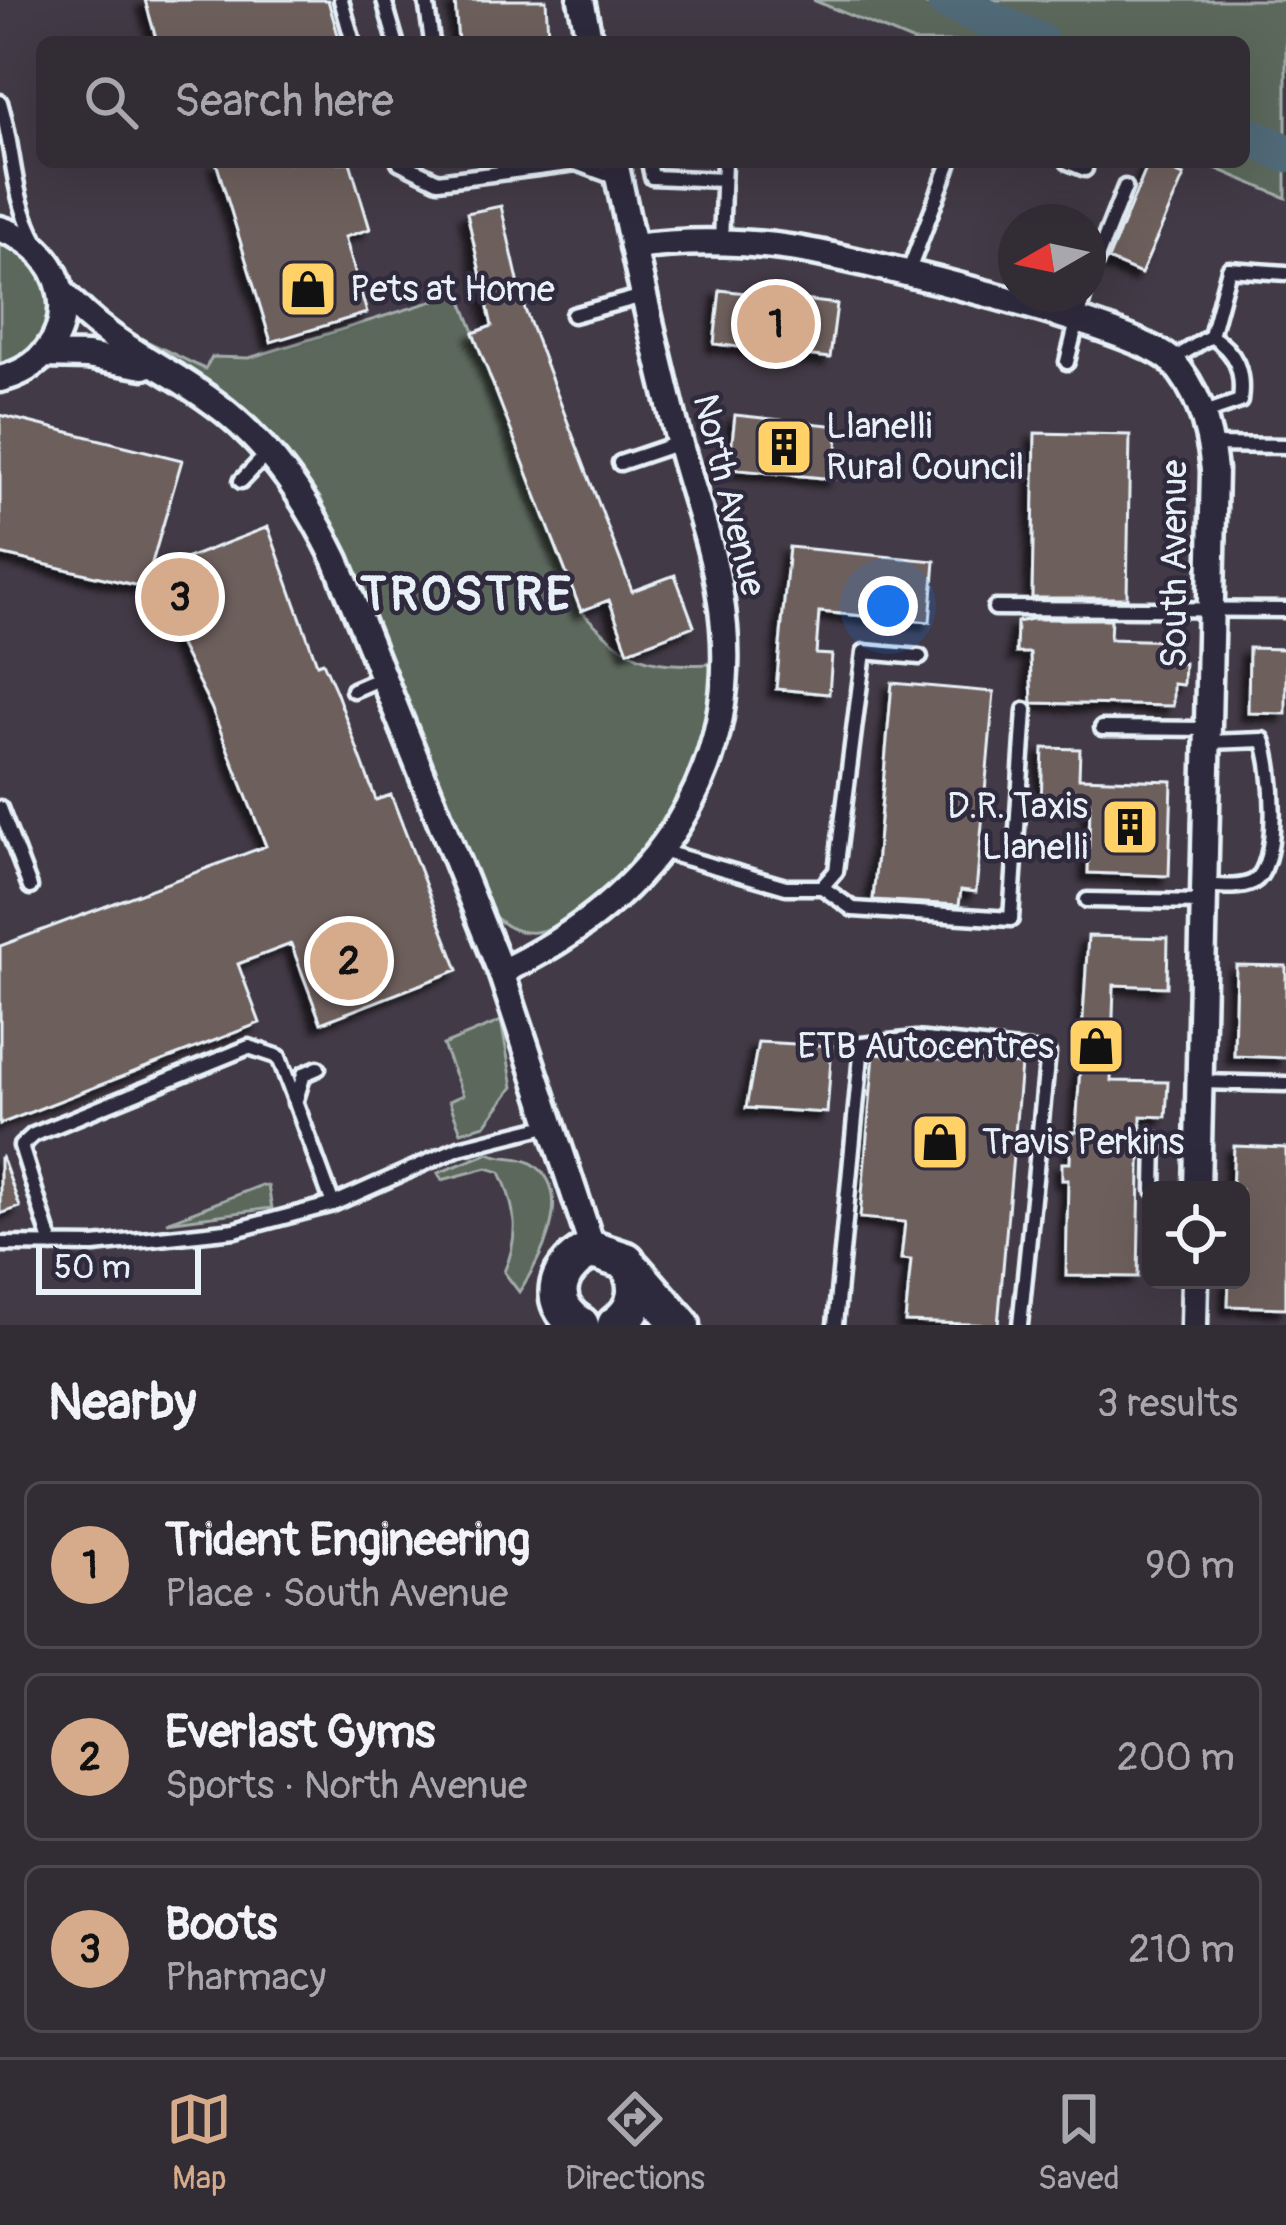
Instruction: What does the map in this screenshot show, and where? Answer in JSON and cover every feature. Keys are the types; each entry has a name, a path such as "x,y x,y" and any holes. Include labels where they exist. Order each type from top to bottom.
{"main road":[{"path":"558,1319 560,1275 574,1257 593,1250 614,1253 627,1301 681,1325"}],"street":[{"path":"581,0 589,36"},
{"name":"North Avenue","path":"501,972 581,928 623,896 662,850 689,808 710,754 725,679 720,592 643,296 616,170"},
{"path":"0,229 42,251 62,292 94,327 225,411 269,452 318,523 501,972 593,1250"},
{"name":"South Avenue","path":"633,247 721,244 798,249 1080,321 1127,335 1171,360 1205,413 1211,445 1210,611 1197,1181"},
{"path":"0,379 26,370 44,355 62,314 62,292"},
{"path":"44,355 88,356 152,368"},
{"path":"1194,1325 1195,1289"}],"lane":[{"path":"340,0 351,36"},
{"path":"384,0 394,36"},
{"path":"426,0 431,36"},
{"path":"0,102 20,211 42,251"},
{"path":"411,168 438,181 538,168"},
{"path":"650,168 652,177 723,180"},
{"path":"721,244 724,168"},
{"path":"907,277 948,168"},
{"path":"0,194 10,175"},
{"path":"1106,235 1125,187"},
{"path":"1171,360 1210,336 1229,269 1286,273"},
{"path":"573,314 643,296"},
{"path":"1067,362 1081,312"},
{"path":"1205,413 1240,400 1242,380 1231,349 1210,336"},
{"path":"620,464 680,442"},
{"path":"1211,445 1286,446"},
{"path":"241,482 269,452"},
{"path":"995,608 1286,610"},
{"path":"822,887 836,872 864,652 920,657"},
{"path":"353,690 382,676"},
{"path":"662,850 786,887 822,887 854,909 1011,919 1025,710"},
{"path":"1087,900 1204,894 1239,886 1260,877 1271,842 1263,740 1102,728"},
{"path":"0,808 30,886"},
{"path":"835,1325 862,1045 916,1039 1048,1053 1020,1325"},
{"path":"52,1245 21,1146 33,1135 249,1047 279,1057 333,1204"},
{"path":"295,1104 304,1074 318,1068"},
{"path":"1200,1082 1286,1084"},
{"path":"0,1244 182,1239 333,1204 459,1148 555,1124"},
{"path":"1154,1181 1155,1140"}],"green space":[{"path":"813,0 915,0 996,36 900,36"},
{"path":"959,0 1286,0 1286,148 1250,132 1250,36 1039,36"},
{"path":"1250,148 1286,164 1286,198 1215,168 1250,168"},
{"path":"0,242 35,269 49,305 38,340 0,365"},
{"path":"459,293 581,611 638,657 669,664 711,664 704,736 692,772 654,839 603,894 564,922 533,932 513,929 493,915 321,499 237,409 132,345 136,336 205,369 212,357 249,358"},
{"path":"501,1021 513,1087 485,1125 461,1132 449,1101 463,1095 443,1045"},
{"path":"489,1153 533,1164 552,1192 550,1227 519,1292 504,1272 514,1222 500,1172 487,1168 442,1180 438,1173"},
{"path":"268,1186 272,1208 167,1222"}],"building":[{"path":"145,0 328,0 338,36 155,36"},
{"path":"455,0 546,0 548,35 458,36"},
{"path":"218,168 352,168 370,229 345,237 367,313 271,342"},
{"path":"1146,168 1164,168 1184,176 1141,274 1108,260"},
{"path":"501,206 524,307 632,591 675,575 694,626 628,651 609,600 581,611 473,333 492,326 467,213"},
{"path":"720,290 837,304 830,358 714,344"},
{"path":"0,415 182,460 149,573 268,527 317,664 323,662 336,691 376,800 391,795 458,970 321,1023 291,944 238,964 260,1023 0,1124 0,946 266,846 211,707 152,589 0,554"},
{"name":"Llanelli Rural Council","path":"735,415 839,426 834,479 729,469"},
{"path":"1035,433 1130,435 1127,598 1032,598"},
{"path":"789,547 935,561 930,622 819,612 816,654 832,655 829,694 776,689"},
{"path":"1111,619 1110,639 1174,641 1173,663 1184,663 1183,685 1173,684 1173,706 1032,703 1030,653 1016,653 1017,622"},
{"path":"1249,648 1286,649 1286,714 1248,713"},
{"path":"892,683 994,692 976,892 961,890 959,905 873,900"},
{"name":"D.R. Taxis Llanelli","path":"1043,748 1080,749 1079,778 1172,781 1169,876 1088,873 1090,805 1041,804"},
{"path":"1088,936 1168,938 1167,987 1114,985 1111,1081 1168,1082 1166,1117 1141,1116 1138,1277 1066,1276 1068,1180 1062,1180 1062,1163 1070,1163 1071,1132 1076,1132"},
{"path":"1236,965 1286,966 1286,1058 1234,1056"},
{"path":"758,1042 832,1046 827,1113 746,1108"},
{"name":"Travis Perkins","path":"874,1054 1021,1065 998,1325 905,1322 911,1260 901,1259 905,1222 860,1218"},
{"path":"1234,1146 1286,1148 1286,1308 1228,1306 1229,1289 1250,1289 1250,1181 1232,1181"},
{"path":"0,1158 20,1207 0,1214"}],"waterway":[{"path":"946,0 1026,36"},
{"path":"1250,137 1286,153"}],"place":[{"name":"Pets at Home","path":"308,289"},
{"name":"Trident Engineering","path":"776,324"},
{"name":"Llanelli Rural Council","path":"784,447"},
{"name":"Boots","path":"180,597"},
{"name":"D.R. Taxis Llanelli","path":"1130,827"},
{"name":"Everlast Gyms","path":"349,961"},
{"name":"ETB Autocentres","path":"1096,1046"},
{"name":"Travis Perkins","path":"940,1142"}],"district":[{"name":"TROSTRE","path":"467,595"}]}
